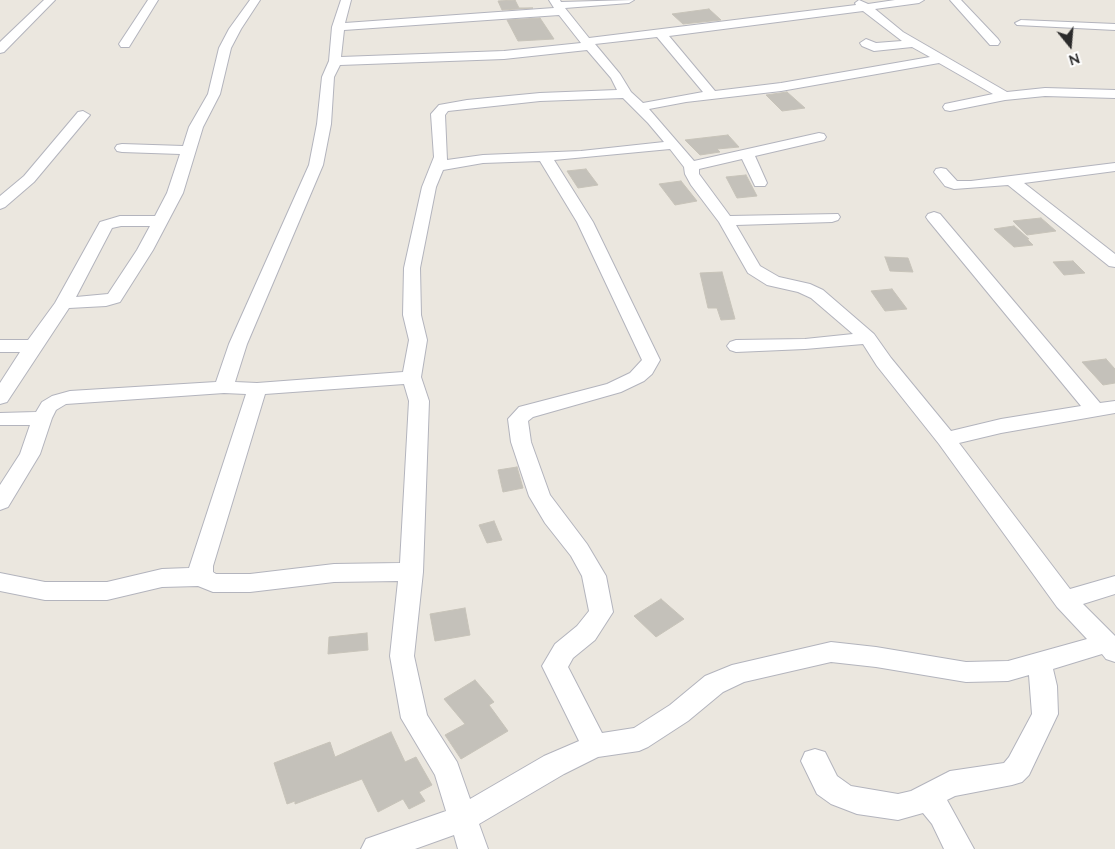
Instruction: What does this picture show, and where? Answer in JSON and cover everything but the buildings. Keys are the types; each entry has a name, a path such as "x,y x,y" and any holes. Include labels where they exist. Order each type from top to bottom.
{"street":[{"path":"0,49 50,0"},
{"path":"125,44 153,0"},
{"path":"63,304 67,302 106,301 114,298 145,250 176,193 196,127 214,94 225,48 234,29 255,0"},
{"path":"224,387 238,344 316,165 324,124 328,77 335,61 338,27 346,0"},
{"path":"338,27 629,0"},
{"path":"335,61 519,54 659,32 776,20 860,3 919,0"},
{"path":"954,0 994,42"},
{"path":"860,3 913,43 1005,96"},
{"path":"559,5 570,26 616,77 626,94 641,107 691,166 692,174 698,185 726,221 754,269 773,281 804,288 816,294 868,338 884,362 946,439 1065,600 1111,647"},
{"path":"1021,22 1115,27"},
{"path":"659,32 712,95"},
{"path":"866,43 874,47 913,43"},
{"path":"641,107 712,95 781,87 939,59"},
{"path":"950,107 1005,96 1054,91 1115,94"},
{"path":"472,849 447,771 414,718 402,656 410,572 419,401 412,377 418,340 412,315 412,268 429,187 441,157 438,114 444,108 520,99 626,94"},
{"path":"0,204 29,179 82,115"},
{"path":"691,166 819,137"},
{"path":"438,167 452,162 483,159 581,155 672,145"},
{"path":"122,148 189,150"},
{"path":"747,153 760,183"},
{"path":"544,156 585,222 651,360 645,370 637,377 614,388 526,412 518,419 521,442 540,496 553,517 579,550 594,576 601,612 586,633 564,651 555,666 595,746"},
{"path":"941,172 950,183 961,186 1012,181 1066,172 1115,168"},
{"path":"1012,181 1115,262"},
{"path":"726,221 832,217"},
{"path":"934,217 1106,409"},
{"path":"0,398 33,346 63,304 106,225 120,220 160,221"},
{"path":"736,346 805,344 868,338"},
{"path":"0,346 33,346"},
{"path":"0,502 30,454 42,418 50,406 59,400 70,397 224,387 257,389 412,377"},
{"path":"201,577 201,566 257,389"},
{"path":"946,439 1001,426 1106,409"},
{"path":"0,419 42,418"},
{"path":"0,582 45,591 107,591 162,578 201,577 213,583 250,583 334,573 410,572"},
{"path":"1065,600 1115,585"},
{"path":"376,849 462,819 554,765 595,746 640,739 679,713 714,684 741,672 831,652 876,657 966,672 1008,671 1039,662 1111,647"},
{"path":"815,761 828,785 841,795 857,801 898,807 908,806 950,784 1012,773 1019,766 1045,714 1044,686 1039,662"},
{"path":"928,797 942,815 959,849"}]}
